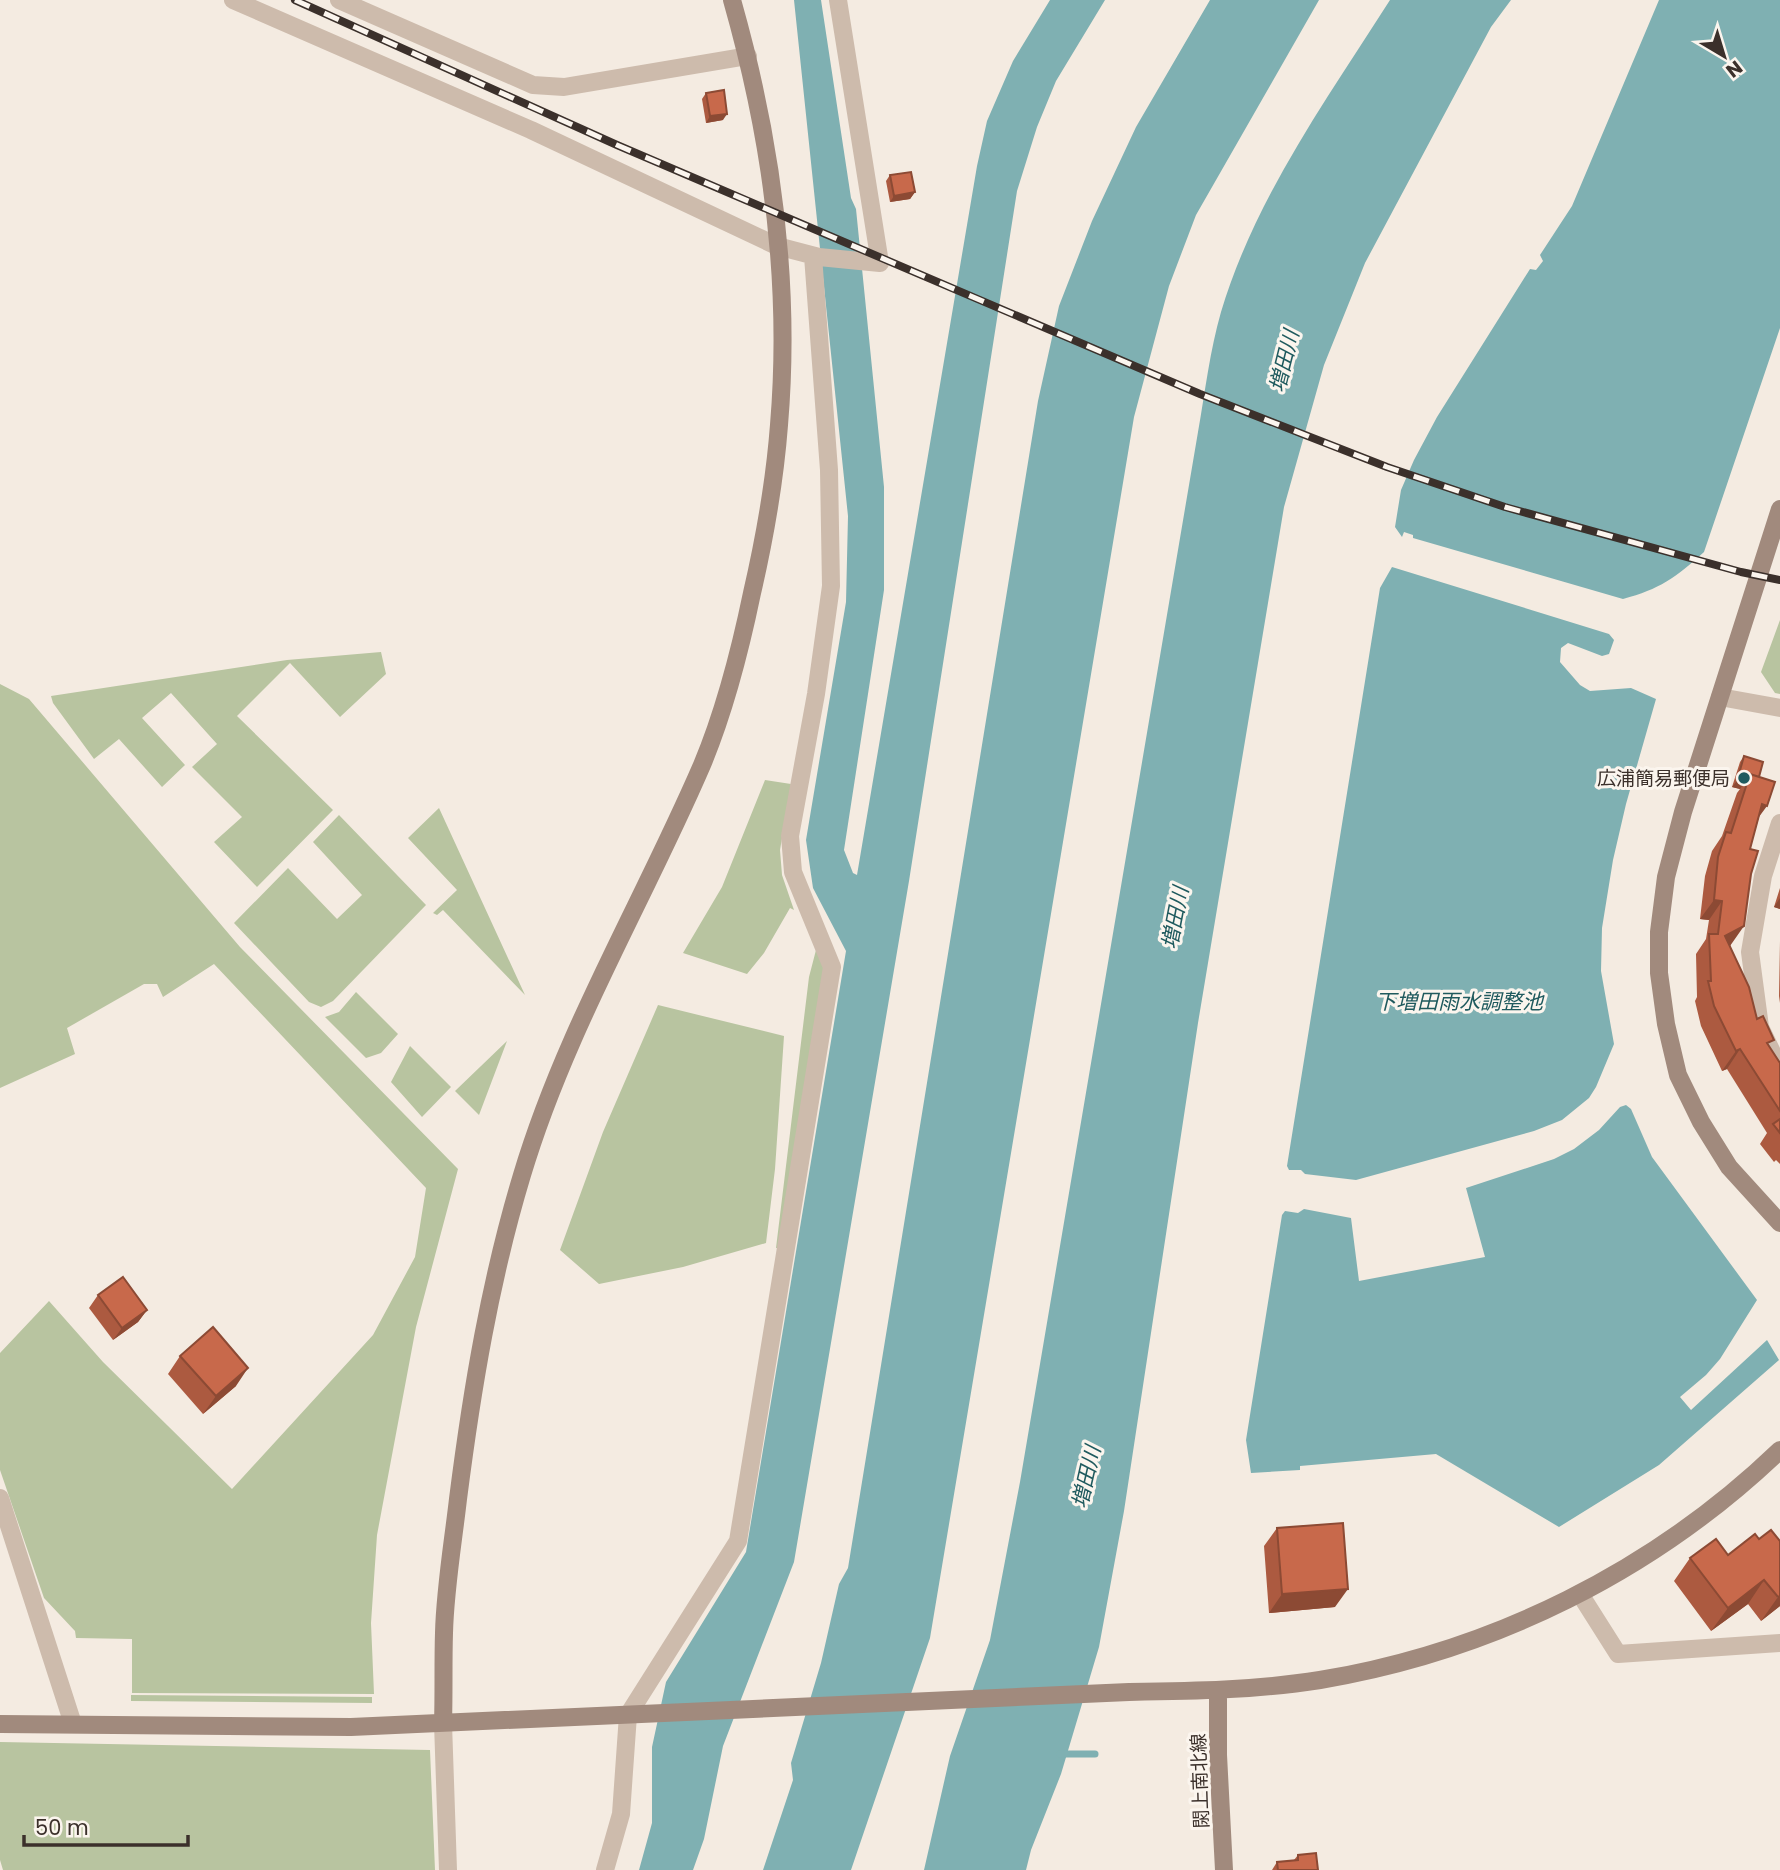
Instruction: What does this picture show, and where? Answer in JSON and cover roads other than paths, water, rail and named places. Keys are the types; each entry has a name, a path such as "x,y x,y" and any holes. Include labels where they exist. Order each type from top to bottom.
{"street":[{"path":"233,0 531,130 777,246 816,256 880,264 838,0"},
{"path":"339,0 533,85 547,88 564,88 748,56"},
{"path":"448,1870 443,1723 444,1628 471,1396 491,1289 519,1185 561,1064 704,760 737,662 760,559 779,426 782,317 772,182 748,56 732,0"},
{"path":"605,1870 621,1814 635,1715 738,1541 832,967 793,872 790,836 816,694 831,586 830,470 816,256"},
{"path":"1780,509 1683,811 1666,877 1659,932 1660,973 1671,1049 1678,1075 1695,1110 1729,1167 1780,1223"},
{"path":"1720,697 1780,708"},
{"path":"1780,823 1763,876 1750,952 1760,1027 1780,1069"},
{"path":"0,1724 351,1727 1129,1692 1218,1691 1318,1680 1450,1649 1580,1594 1668,1542 1748,1480 1780,1450"},
{"path":"0,1498 73,1724"},
{"path":"1580,1594 1618,1654 1780,1643"},
{"name":"閖上南北線","path":"1218,1691 1224,1870"}],"water":[{"path":"794,0 821,0 851,198 856,209 884,487 884,590 844,850 853,873 857,875 977,166 987,121 1013,61 1050,0 1105,0 1056,81 1037,127 1017,191 909,881 794,1562 723,1746 704,1839 693,1870 639,1870 652,1823 652,1747 666,1682 746,1552 846,951 813,888 806,840 846,602 848,516"},
{"path":"1210,0 1319,0 1196,215 1169,286 1134,417 930,1638 851,1870 763,1870 793,1780 791,1763 821,1663 839,1584 848,1568 1038,401 1059,306 1092,221 1136,127"},
{"name":"増田川","path":"1390,0 1511,0 1491,27 1365,263 1324,365 1284,507 1198,1023 1124,1511 1099,1647 1061,1774 1031,1850 1026,1870 924,1870 950,1756 990,1640 1020,1482 1217,326 1235,270 1273,189 1318,112"},
{"path":"1659,0 1780,0 1780,328 1704,552 1666,582 1623,599 1413,538 1413,535 1404,532 1402,537 1395,527 1401,490 1437,417 1530,269 1536,270 1543,261 1540,255 1572,206"},
{"name":"下増田雨水調整池","path":"1392,567 1609,634 1614,640 1609,654 1602,656 1568,643 1561,648 1560,662 1580,685 1590,691 1631,688 1656,699 1626,804 1613,860 1602,928 1601,971 1614,1044 1596,1087 1589,1098 1562,1120 1534,1131 1356,1180 1305,1174 1301,1170 1289,1170 1287,1166 1380,588"},
{"path":"1626,1105 1631,1109 1652,1157 1757,1300 1720,1359 1680,1397 1691,1410 1767,1340 1779,1360 1659,1465 1559,1527 1436,1454 1251,1473 1246,1440 1282,1215 1285,1211 1298,1213 1304,1209 1351,1218 1359,1281 1485,1257 1466,1188 1554,1159 1574,1149 1599,1130 1620,1107"}],"waterway":[{"path":"1060,1754 1095,1754"}],"railway":[{"path":"295,0 617,145 1200,394 1387,467 1505,507 1741,572 1780,580"}],"place":[{"name":"広浦簡易郵便局","path":"1744,778"}]}
